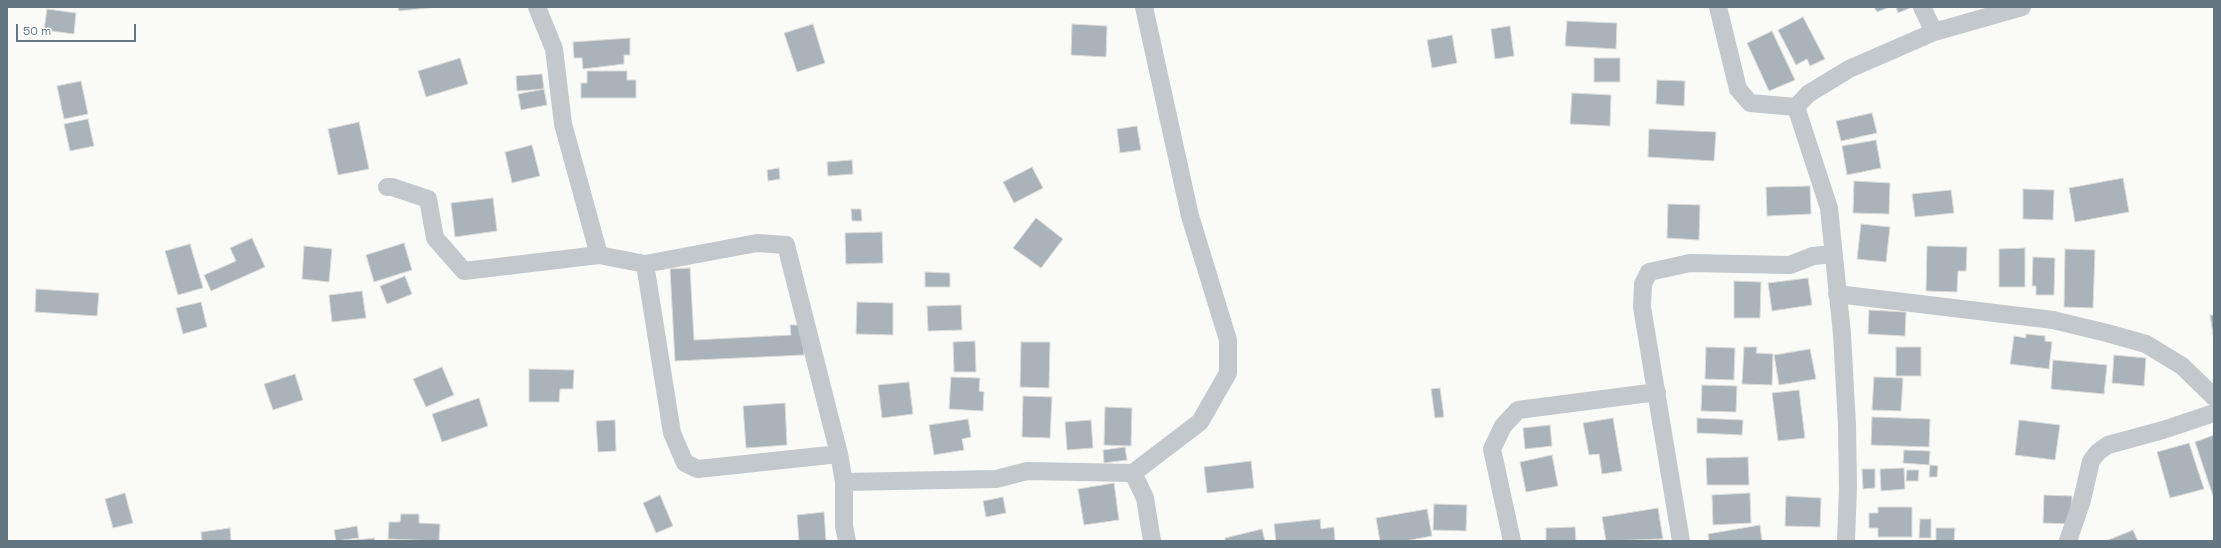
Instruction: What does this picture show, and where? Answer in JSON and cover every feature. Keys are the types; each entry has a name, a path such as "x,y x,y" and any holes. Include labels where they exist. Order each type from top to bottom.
{"street":[{"path":"537,7 554,48 563,124 599,255"},
{"path":"844,482 996,479 1027,471 1133,473 1200,422 1228,373 1228,340 1190,216 1144,7"},
{"path":"1718,7 1738,89 1750,103 1796,107"},
{"path":"1922,7 1934,32"},
{"path":"1796,107 1808,94 1849,69 1934,32 2022,7"},
{"path":"1796,107 1829,208 1842,334 1847,425 1848,487 1846,541"},
{"path":"387,187 392,187 428,200 436,238 464,271 599,255 645,264 758,243 786,245 839,454 844,482 844,526 847,541"},
{"path":"1681,541 1642,307 1644,284 1649,272 1690,263 1790,265 1813,256 1834,254"},
{"path":"645,264 672,433 685,463 698,469 839,454"},
{"path":"1837,294 2053,320 2107,333 2146,344 2182,366 2214,397"},
{"path":"1512,541 1492,449 1502,426 1518,410 1657,392"},
{"path":"2068,541 2082,500 2091,461 2098,452 2108,445 2164,430 2214,413"},
{"path":"1133,473 1145,498 1152,541"}],"building":[{"path":"398,7 438,7 399,11"},
{"path":"1874,7 1890,7 1877,12"},
{"path":"1896,7 1910,7 1910,8 1898,13"},
{"path":"47,9 76,13 74,34 44,30"},
{"path":"1803,17 1825,59 1810,66 1807,59 1796,65 1778,30"},
{"path":"1567,21 1617,23 1616,49 1565,46"},
{"path":"813,24 825,63 797,72 784,33"},
{"path":"1072,24 1107,26 1106,57 1071,55"},
{"path":"1510,26 1514,56 1495,59 1491,29"},
{"path":"1772,31 1795,80 1769,91 1747,43"},
{"path":"1452,35 1457,63 1432,68 1427,40"},
{"path":"630,38 630,55 624,55 624,64 583,69 582,58 574,58 573,42"},
{"path":"460,58 468,84 426,97 418,71"},
{"path":"1594,58 1620,58 1620,82 1594,82"},
{"path":"587,71 627,71 627,80 636,80 636,98 581,98 581,83 587,83"},
{"path":"542,74 544,89 517,91 516,76"},
{"path":"1657,80 1685,81 1684,106 1656,104"},
{"path":"81,81 88,114 64,119 57,86"},
{"path":"544,89 547,105 521,110 518,94"},
{"path":"1572,93 1611,95 1610,126 1570,124"},
{"path":"1872,113 1877,133 1841,141 1836,121"},
{"path":"88,119 94,146 70,151 64,124"},
{"path":"359,122 369,169 338,175 328,129"},
{"path":"1137,126 1141,150 1120,153 1117,129"},
{"path":"1649,129 1716,132 1714,161 1648,157"},
{"path":"1876,140 1881,168 1847,175 1842,146"},
{"path":"532,145 540,176 512,183 505,152"},
{"path":"852,160 853,174 828,176 827,162"},
{"path":"1032,167 1043,188 1014,203 1003,182"},
{"path":"779,168 780,179 768,181 767,170"},
{"path":"2123,178 2129,212 2075,222 2069,188"},
{"path":"1854,181 1890,183 1889,214 1853,213"},
{"path":"1810,186 1811,214 1767,216 1766,187"},
{"path":"2023,189 2054,190 2053,220 2023,219"},
{"path":"1951,190 1954,213 1915,217 1912,194"},
{"path":"493,198 497,231 455,237 451,203"},
{"path":"1668,204 1700,205 1699,240 1667,238"},
{"path":"851,209 861,209 862,221 852,221"},
{"path":"1036,218 1063,239 1041,268 1013,248"},
{"path":"1861,224 1890,227 1886,262 1857,259"},
{"path":"882,232 883,263 846,264 845,233"},
{"path":"252,238 265,267 211,291 204,275 236,261 230,248"},
{"path":"404,243 412,270 374,282 366,255"},
{"path":"190,244 203,288 178,295 165,251"},
{"path":"304,246 332,249 329,282 302,279"},
{"path":"1927,246 1967,247 1966,271 1958,271 1957,292 1926,291"},
{"path":"2025,248 2025,287 1999,287 1999,249"},
{"path":"2065,249 2095,250 2093,308 2064,307"},
{"path":"2033,257 2055,258 2054,295 2036,295 2036,286 2032,286"},
{"path":"690,268 694,340 791,335 790,325 803,325 804,355 675,361 670,269"},
{"path":"925,272 950,273 950,287 925,287"},
{"path":"405,276 412,294 387,304 380,286"},
{"path":"1808,278 1812,305 1772,311 1768,283"},
{"path":"1734,281 1761,282 1760,318 1734,318"},
{"path":"36,289 99,293 97,316 35,312"},
{"path":"362,291 366,318 332,322 329,295"},
{"path":"201,302 207,327 183,334 176,308"},
{"path":"857,302 893,303 893,335 856,334"},
{"path":"961,305 962,330 928,331 927,306"},
{"path":"1869,310 1906,312 1905,336 1868,334"},
{"path":"2210,315 2214,315 2214,341"},
{"path":"2026,334 2045,336 2045,341 2052,342 2049,369 2010,364 2014,336 2026,338"},
{"path":"975,341 976,372 954,372 953,342"},
{"path":"1021,342 1050,342 1049,388 1020,387"},
{"path":"1706,347 1735,348 1734,380 1705,379"},
{"path":"1744,347 1757,347 1756,353 1773,354 1772,385 1742,384"},
{"path":"1896,347 1921,347 1921,376 1896,376"},
{"path":"1810,349 1816,379 1779,385 1774,355"},
{"path":"2114,355 2146,358 2144,386 2112,383"},
{"path":"2053,360 2107,365 2104,394 2051,389"},
{"path":"442,367 454,395 426,407 413,379"},
{"path":"529,369 574,370 573,389 560,389 559,402 529,402"},
{"path":"295,374 303,400 273,410 264,384"},
{"path":"951,377 980,378 979,391 984,392 983,411 949,409"},
{"path":"1874,377 1903,378 1901,411 1872,410"},
{"path":"909,382 913,414 882,418 878,385"},
{"path":"1702,385 1737,386 1736,412 1701,411"},
{"path":"1440,388 1444,417 1435,418 1431,389"},
{"path":"1799,390 1805,438 1778,441 1772,393"},
{"path":"1023,396 1052,397 1050,438 1022,437"},
{"path":"479,398 488,426 442,442 432,414"},
{"path":"785,403 787,445 746,448 743,406"},
{"path":"1105,407 1132,408 1131,446 1104,445"},
{"path":"1872,417 1930,419 1929,447 1871,445"},
{"path":"1613,418 1622,471 1602,474 1599,454 1589,455 1583,423"},
{"path":"1697,418 1743,420 1742,435 1697,433"},
{"path":"968,419 971,437 962,439 964,450 934,455 929,425"},
{"path":"615,420 616,451 598,452 596,421"},
{"path":"1091,420 1093,448 1067,450 1065,422"},
{"path":"2019,420 2060,425 2055,460 2015,455"},
{"path":"1550,425 1552,446 1525,449 1523,428"},
{"path":"2214,435 2214,496 2213,496 2195,442"},
{"path":"2189,443 2204,489 2170,498 2157,452"},
{"path":"1125,447 1127,460 1104,463 1103,450"},
{"path":"1904,450 1930,451 1929,465 1903,463"},
{"path":"1552,455 1558,486 1526,492 1520,462"},
{"path":"1748,457 1749,485 1707,485 1706,458"},
{"path":"1251,461 1254,488 1207,493 1204,467"},
{"path":"1930,465 1938,466 1937,477 1929,477"},
{"path":"1904,468 1905,489 1881,491 1880,469"},
{"path":"1862,469 1875,469 1875,488 1863,489"},
{"path":"1907,470 1919,470 1918,481 1906,481"},
{"path":"1114,483 1119,520 1084,525 1078,489"},
{"path":"125,493 133,523 113,528 105,499"},
{"path":"1750,493 1751,523 1713,525 1712,495"},
{"path":"660,495 673,526 656,533 643,503"},
{"path":"2044,495 2072,496 2071,524 2043,523"},
{"path":"1786,496 1821,498 1820,527 1785,526"},
{"path":"1003,497 1006,513 986,517 983,501"},
{"path":"1434,504 1467,505 1466,531 1433,530"},
{"path":"1878,507 1912,507 1912,537 1878,537 1878,528 1869,528 1869,513 1878,513"},
{"path":"1658,508 1663,539 1606,541 1602,517"},
{"path":"1427,509 1432,536 1405,541 1380,541 1376,518"},
{"path":"824,512 826,541 799,541 797,515"},
{"path":"401,514 419,514 419,523 440,524 439,541 388,539 389,522 400,522"},
{"path":"1320,519 1321,529 1334,527 1335,541 1276,541 1274,524"},
{"path":"1920,519 1931,519 1931,538 1919,538"},
{"path":"1760,525 1762,541 1709,541 1708,534"},
{"path":"357,526 359,538 336,541 334,530"},
{"path":"1575,527 1576,541 1546,541 1546,528"},
{"path":"230,528 231,541 202,541 201,532"},
{"path":"1936,528 1955,528 1954,541 1936,541"},
{"path":"1262,529 1265,541 1225,541 1225,538"},
{"path":"2133,530 2138,541 2106,541"},
{"path":"374,538 375,541 348,541"}]}
